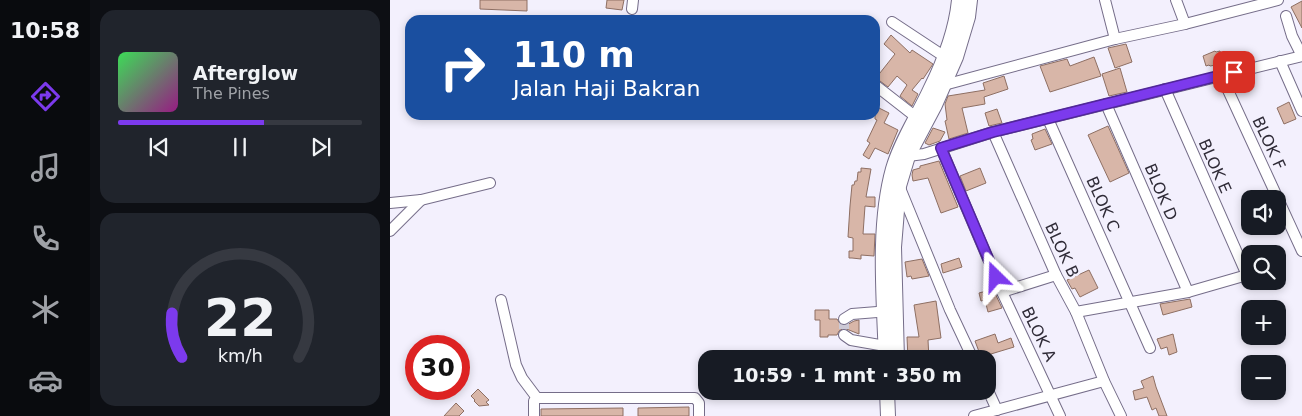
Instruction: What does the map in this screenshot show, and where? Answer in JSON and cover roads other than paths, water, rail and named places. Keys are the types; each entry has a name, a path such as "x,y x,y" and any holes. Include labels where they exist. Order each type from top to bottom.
{"main road":[{"path":"890,310 883,250 886,204 893,169 945,57 954,31 959,0"},
{"path":"891,350 890,310 899,186 908,156 944,85 963,36 970,0"},
{"path":"887,400 888,416"},
{"path":"897,400 897,416"}],"street":[{"path":"1105,0 1115,39"},
{"path":"1176,0 1185,24"},
{"path":"944,85 1115,39 1185,24 1278,0"},
{"path":"908,156 924,154 993,132 1302,56 1292,36 1286,16"},
{"path":"892,22 945,57"},
{"path":"1280,61 1302,111"},
{"name":"BLOK F","path":"1221,75 1302,251"},
{"path":"880,89 916,117"},
{"name":"BLOK E","path":"1165,89 1249,279 1188,292"},
{"name":"BLOK D","path":"1106,104 1188,292"},
{"name":"BLOK C","path":"1048,119 1150,348"},
{"name":"BLOK B","path":"993,132 1056,275 1076,312 1121,416"},
{"name":"BLOK A","path":"941,148 1002,292 1060,416"},
{"path":"390,203 422,200 490,183"},
{"path":"899,186 950,310 969,350"},
{"path":"390,231 422,200"},
{"path":"1002,292 1056,275"},
{"path":"1076,312 1188,292"},
{"path":"501,300 516,364 522,378 537,398"},
{"path":"844,319 852,314 890,310"},
{"path":"844,335 850,340 882,350"},
{"path":"974,416 1104,380"},
{"path":"534,416 534,401 537,398"},
{"path":"537,398 694,398 699,403 700,416"},
{"path":"993,400 998,410"}],"tunnel":[{"path":"844,319 844,335"}]}
